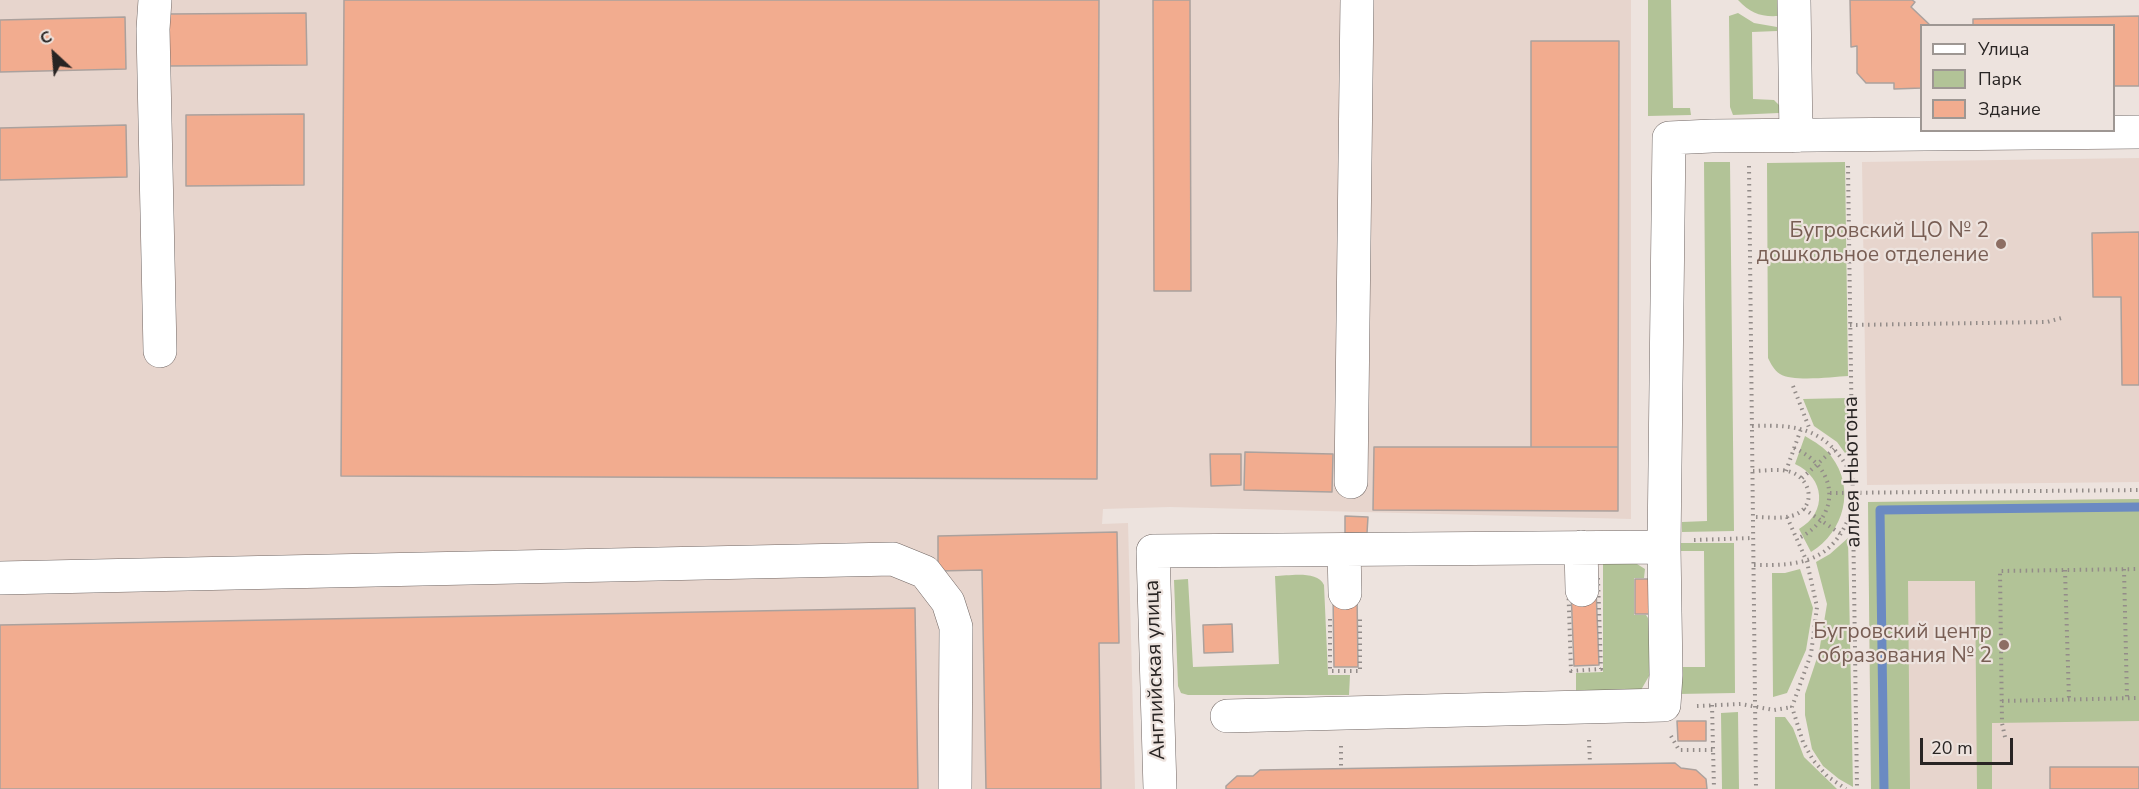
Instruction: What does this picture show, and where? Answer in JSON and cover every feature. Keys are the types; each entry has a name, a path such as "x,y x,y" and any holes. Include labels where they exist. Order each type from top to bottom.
{"street":[{"path":"155,0 153,41 160,351"},
{"path":"1351,482 1357,0"},
{"path":"1794,0 1796,136"},
{"path":"1227,716 1664,705 1669,138 2139,132"},
{"path":"1345,593 1344,550 1664,544"},
{"path":"1581,547 1582,590"},
{"name":"Английская улица","path":"1160,789 1153,551 1344,550"},
{"path":"0,578 893,559 925,572 948,602 956,627 955,789"}],"path":[{"name":"аллея Ньютона","path":"1848,156 1857,789"},
{"path":"1749,157 1756,789"},
{"path":"1850,325 2047,322 2065,317"},
{"path":"1793,386 1811,431"},
{"path":"1752,426 1770,425 1811,431 1823,438 1834,449 1853,476"},
{"path":"1786,471 1801,429"},
{"path":"1794,448 1809,454 1818,464 1825,476 1830,493 1822,521 1812,531 1797,539"},
{"path":"1802,478 1834,449"},
{"path":"1753,471 1786,471 1802,478 1809,488 1809,500 1804,509 1792,516 1753,517"},
{"path":"1830,493 2139,490"},
{"path":"1754,566 1807,562 1831,546 1841,534 1853,507"},
{"path":"1804,509 1841,534"},
{"path":"1787,516 1807,562 1817,607 1810,654 1792,707 1803,742 1813,760 1827,776 1846,789"},
{"path":"1664,544 1754,538"},
{"path":"2124,569 2127,698"},
{"path":"2005,737 2001,701 2000,571 2139,569"},
{"path":"2065,570 2069,699"},
{"path":"2001,701 2139,698"},
{"path":"1712,705 1714,789"},
{"path":"1689,706 1756,705 1774,710 1792,707"},
{"path":"1670,734 1679,750 1713,750"},
{"path":"1588,736 1590,764"},
{"path":"1341,740 1341,769"}],"shaded area":[{"path":"0,0 1631,0 1631,519 1170,507 1103,509 1102,524 1128,523 1135,789 0,789"},
{"name":"Бугровский ЦО № 2 дошкольное отделение","path":"2139,158 2139,482 1867,485 1862,162"},
{"name":"Бугровский центр образования № 2","path":"2139,499 2139,789 1871,789 1868,502"}],"green space":[{"path":"1648,0 1671,0 1673,108 1690,108 1691,115 1648,116"},
{"path":"1738,0 1778,0 1778,16 1756,13"},
{"path":"1738,13 1754,23 1777,27 1777,31 1752,32 1753,99 1774,100 1779,105 1779,113 1733,115 1730,107 1729,16"},
{"path":"1704,162 1730,162 1734,531 1682,532 1682,522 1707,521"},
{"path":"1845,162 1848,376 1794,378 1786,376 1776,371 1768,358 1767,163"},
{"path":"1848,398 1849,453 1845,453 1837,442 1814,426 1803,399"},
{"path":"1805,436 1822,447 1839,468 1844,495 1843,508 1832,533 1811,552 1799,529 1815,514 1819,495 1812,478 1795,464"},
{"name":"Бугровский центр образования № 2","path":"2139,499 2139,721 1992,723 1992,789 1977,789 1975,581 1908,581 1910,789 1871,789 1868,502"},
{"path":"1848,538 1853,787 1823,766 1812,749 1805,715 1805,694 1819,652 1827,604 1816,562 1830,554"},
{"path":"1677,543 1734,543 1735,693 1678,694 1678,667 1705,667 1704,551 1678,551"},
{"path":"1603,564 1637,564 1645,569 1644,578 1634,578 1634,615 1646,615 1650,621 1649,676 1641,690 1576,696 1576,673 1603,672"},
{"path":"1800,569 1813,608 1806,650 1787,693 1773,697 1772,573 1785,573"},
{"path":"1275,576 1315,577 1324,585 1328,675 1350,675 1349,695 1188,695 1181,693 1178,686 1174,580 1188,579 1193,667 1279,664"},
{"path":"1738,712 1739,789 1722,789 1721,713"},
{"path":"1775,717 1785,717 1793,728 1804,757 1837,789 1775,789"}],"building":[{"path":"344,0 1099,0 1097,479 341,476"},
{"path":"1153,0 1190,0 1191,291 1154,291"},
{"path":"1850,0 1912,0 1915,2 1911,7 1929,24 1920,24 1920,88 1894,89 1894,83 1866,83 1857,73 1857,46 1851,47"},
{"path":"306,13 307,65 168,66 168,14"},
{"path":"2139,16 2139,86 2115,86 2115,24 1973,24 1973,19"},
{"path":"125,17 126,69 0,72 0,20"},
{"path":"1531,41 1619,41 1618,447 1531,447"},
{"path":"304,114 304,185 186,186 186,115"},
{"path":"126,125 127,177 0,180 0,128"},
{"path":"2139,232 2139,385 2122,385 2121,297 2093,297 2092,233"},
{"path":"1374,447 1618,447 1618,511 1373,510"},
{"path":"1245,452 1333,454 1332,492 1244,490"},
{"path":"1210,454 1241,454 1241,485 1211,486"},
{"path":"1345,516 1368,517 1367,533 1345,533"},
{"path":"1117,532 1119,643 1099,643 1101,789 986,789 982,570 938,571 938,536"},
{"path":"1635,579 1649,579 1650,614 1635,614"},
{"path":"1596,589 1599,665 1574,666 1571,590"},
{"path":"1333,593 1357,593 1358,667 1334,667"},
{"path":"915,608 918,789 0,789 0,625"},
{"path":"1232,624 1233,652 1204,653 1203,625"},
{"path":"1677,721 1706,721 1706,741 1678,741"},
{"path":"1675,763 1681,768 1696,770 1706,779 1707,789 1226,789 1226,786 1237,776 1253,776 1260,770"},
{"path":"2050,767 2139,767 2139,789 2050,789"}],"waterway":[{"path":"1884,789 1880,510 2139,507"}],"place":[{"name":"Бугровский ЦО № 2 дошкольное отделение","path":"2001,244"},
{"name":"Бугровский центр образования № 2","path":"2004,645"}]}
